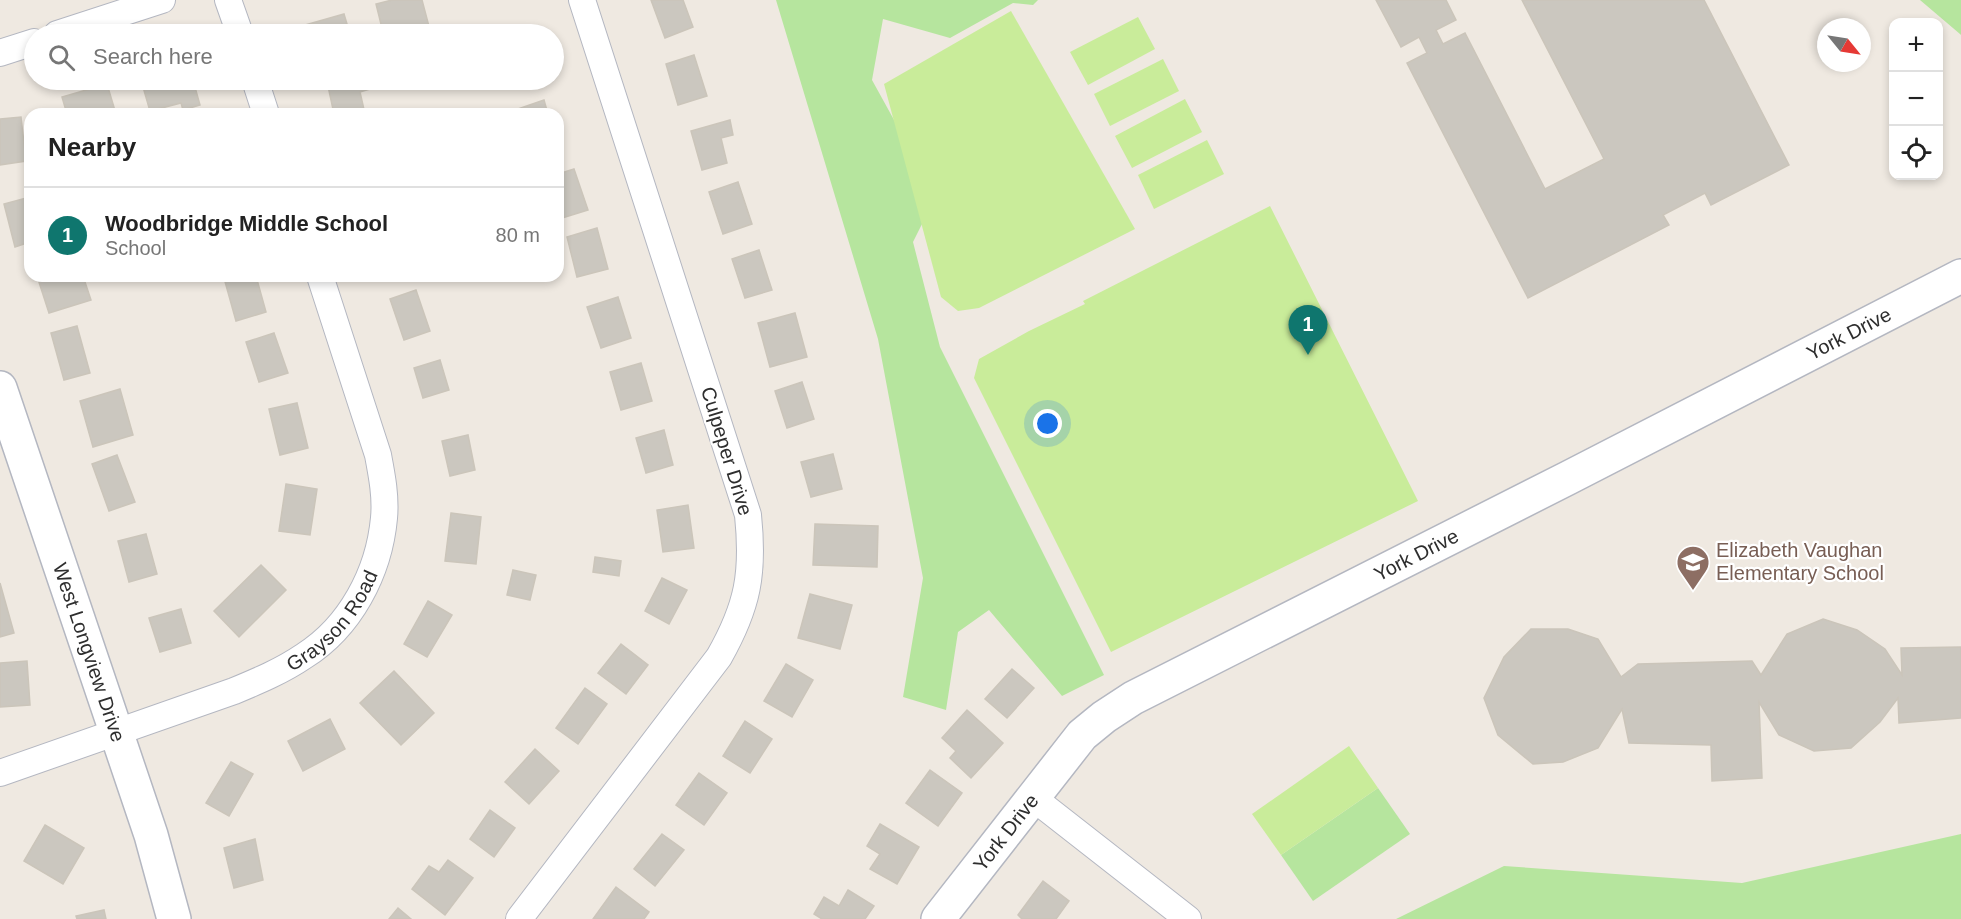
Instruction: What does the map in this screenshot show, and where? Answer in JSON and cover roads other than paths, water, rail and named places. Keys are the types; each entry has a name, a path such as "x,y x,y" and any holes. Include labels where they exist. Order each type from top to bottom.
{"street":[{"path":"88,24 162,0"},
{"path":"228,0 236,24"},
{"name":"Culpeper Drive","path":"519,919 719,657 734,630 745,601 750,577 752,546 748,515 582,0"},
{"path":"0,53 24,45"},
{"path":"258,90 264,108"},
{"name":"York Drive","path":"938,919 1082,735 1133,698 1961,276"},
{"name":"Grayson Road","path":"0,773 271,676 305,656 344,620 361,594 372,571 384,517 384,486 380,465 322,282"},
{"name":"West Longview Drive","path":"0,388 151,835 174,919"},
{"path":"1032,797 1188,919"}],"place":[{"name":"Woodbridge Middle School","path":"1308,355"},
{"name":"Elizabeth Vaughan Elementary School","path":"1693,591"}]}
